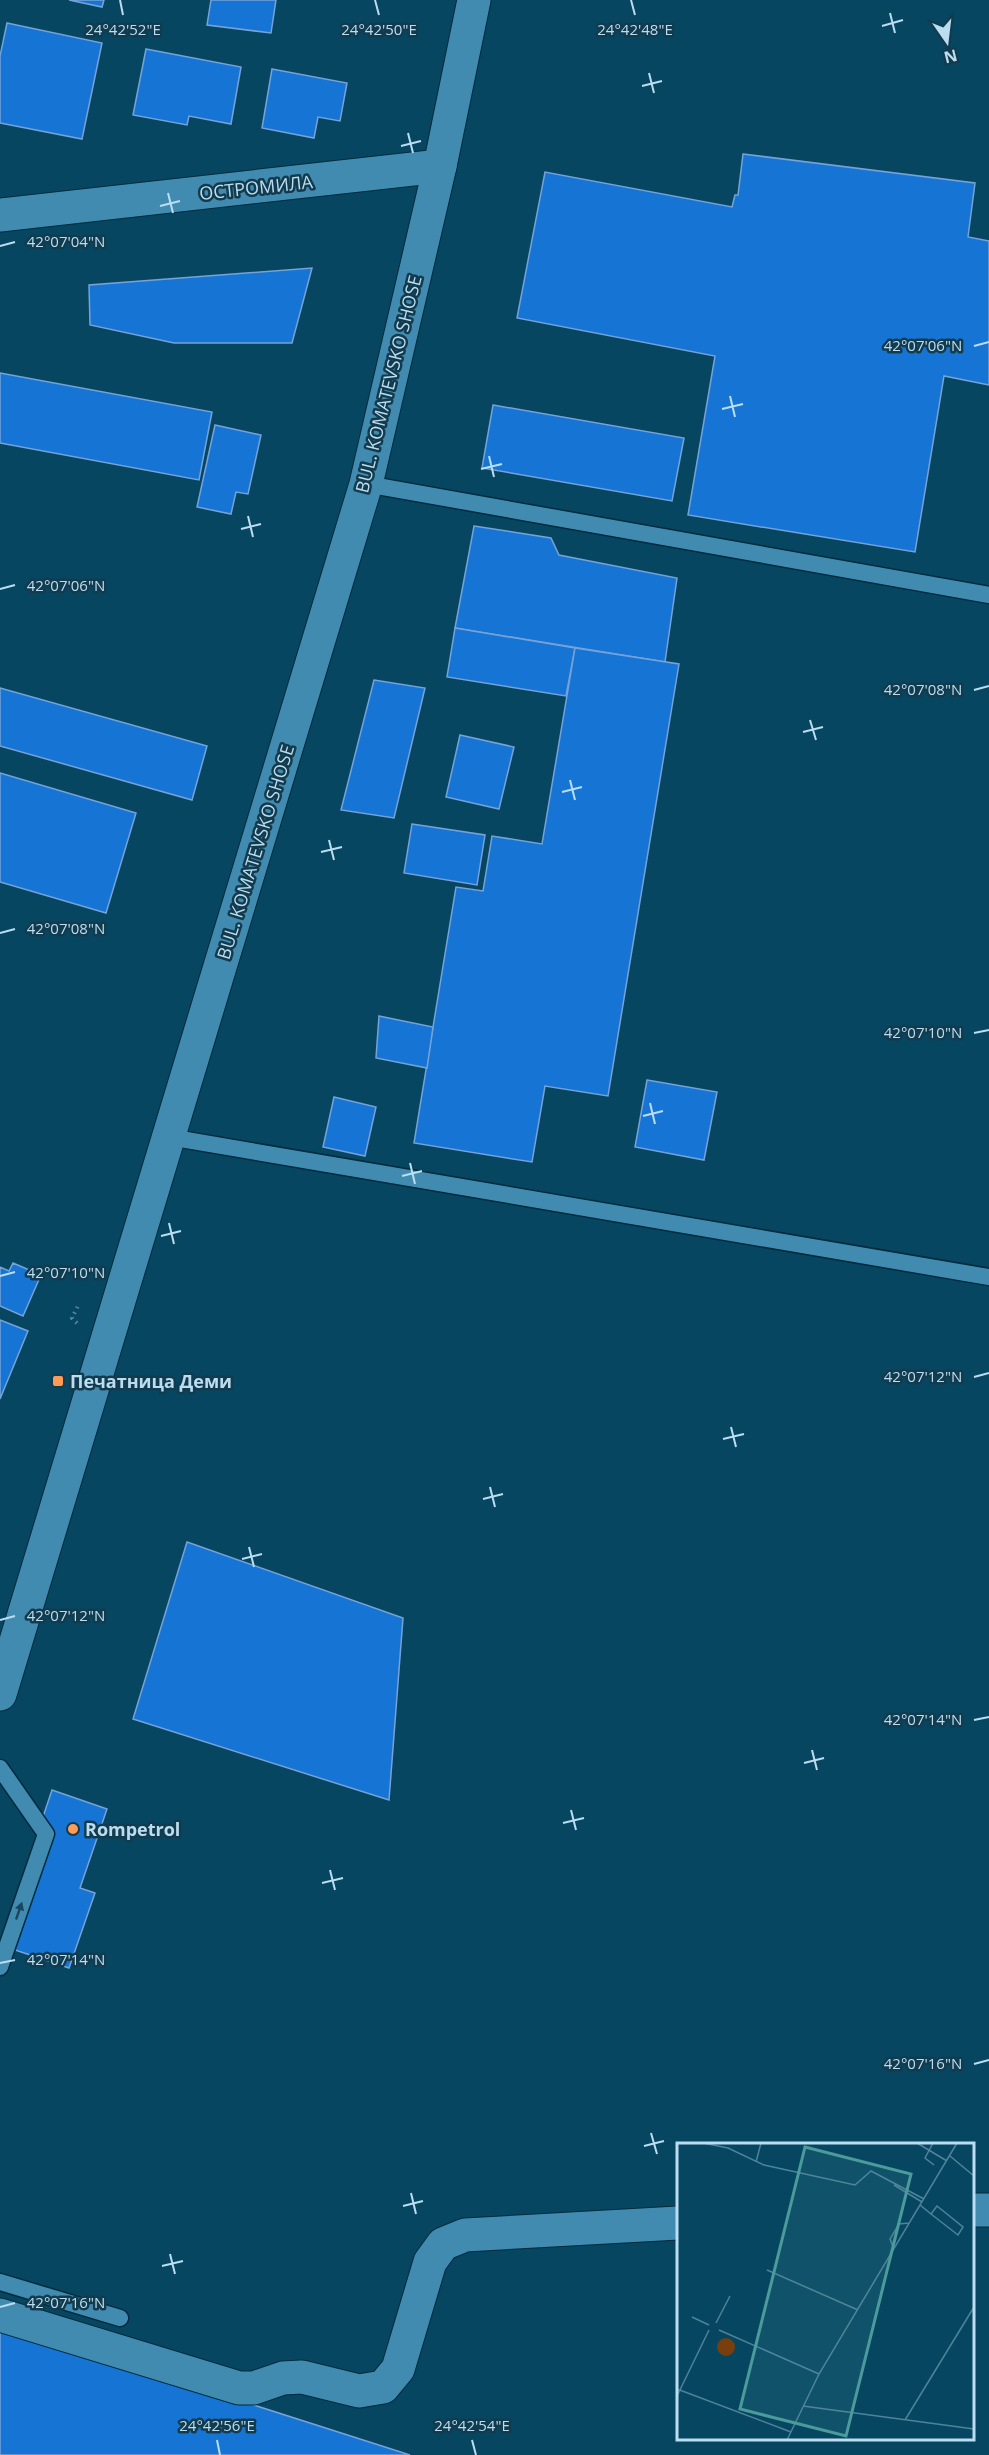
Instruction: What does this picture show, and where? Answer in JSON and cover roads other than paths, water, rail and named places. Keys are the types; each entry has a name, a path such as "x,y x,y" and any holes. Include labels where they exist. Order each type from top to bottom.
{"main road":[{"name":"BUL. KOMATEVSKO SHOSE","path":"0,1694 366,483 440,166 474,0"},
{"name":"ОСТРОМИЛА","path":"0,215 440,166"},
{"path":"0,2315 239,2388 254,2388 284,2378 302,2377 359,2391 383,2387 398,2369 430,2262 443,2244 465,2235 677,2223"}],"lane":[{"path":"366,483 989,595"},
{"path":"169,1137 989,1277"},
{"path":"0,1767 46,1834 0,1967"},
{"path":"0,2282 120,2318"}],"place":[{"name":"Печатница Деми","path":"58,1381"},
{"name":"Rompetrol","path":"73,1829"}]}
